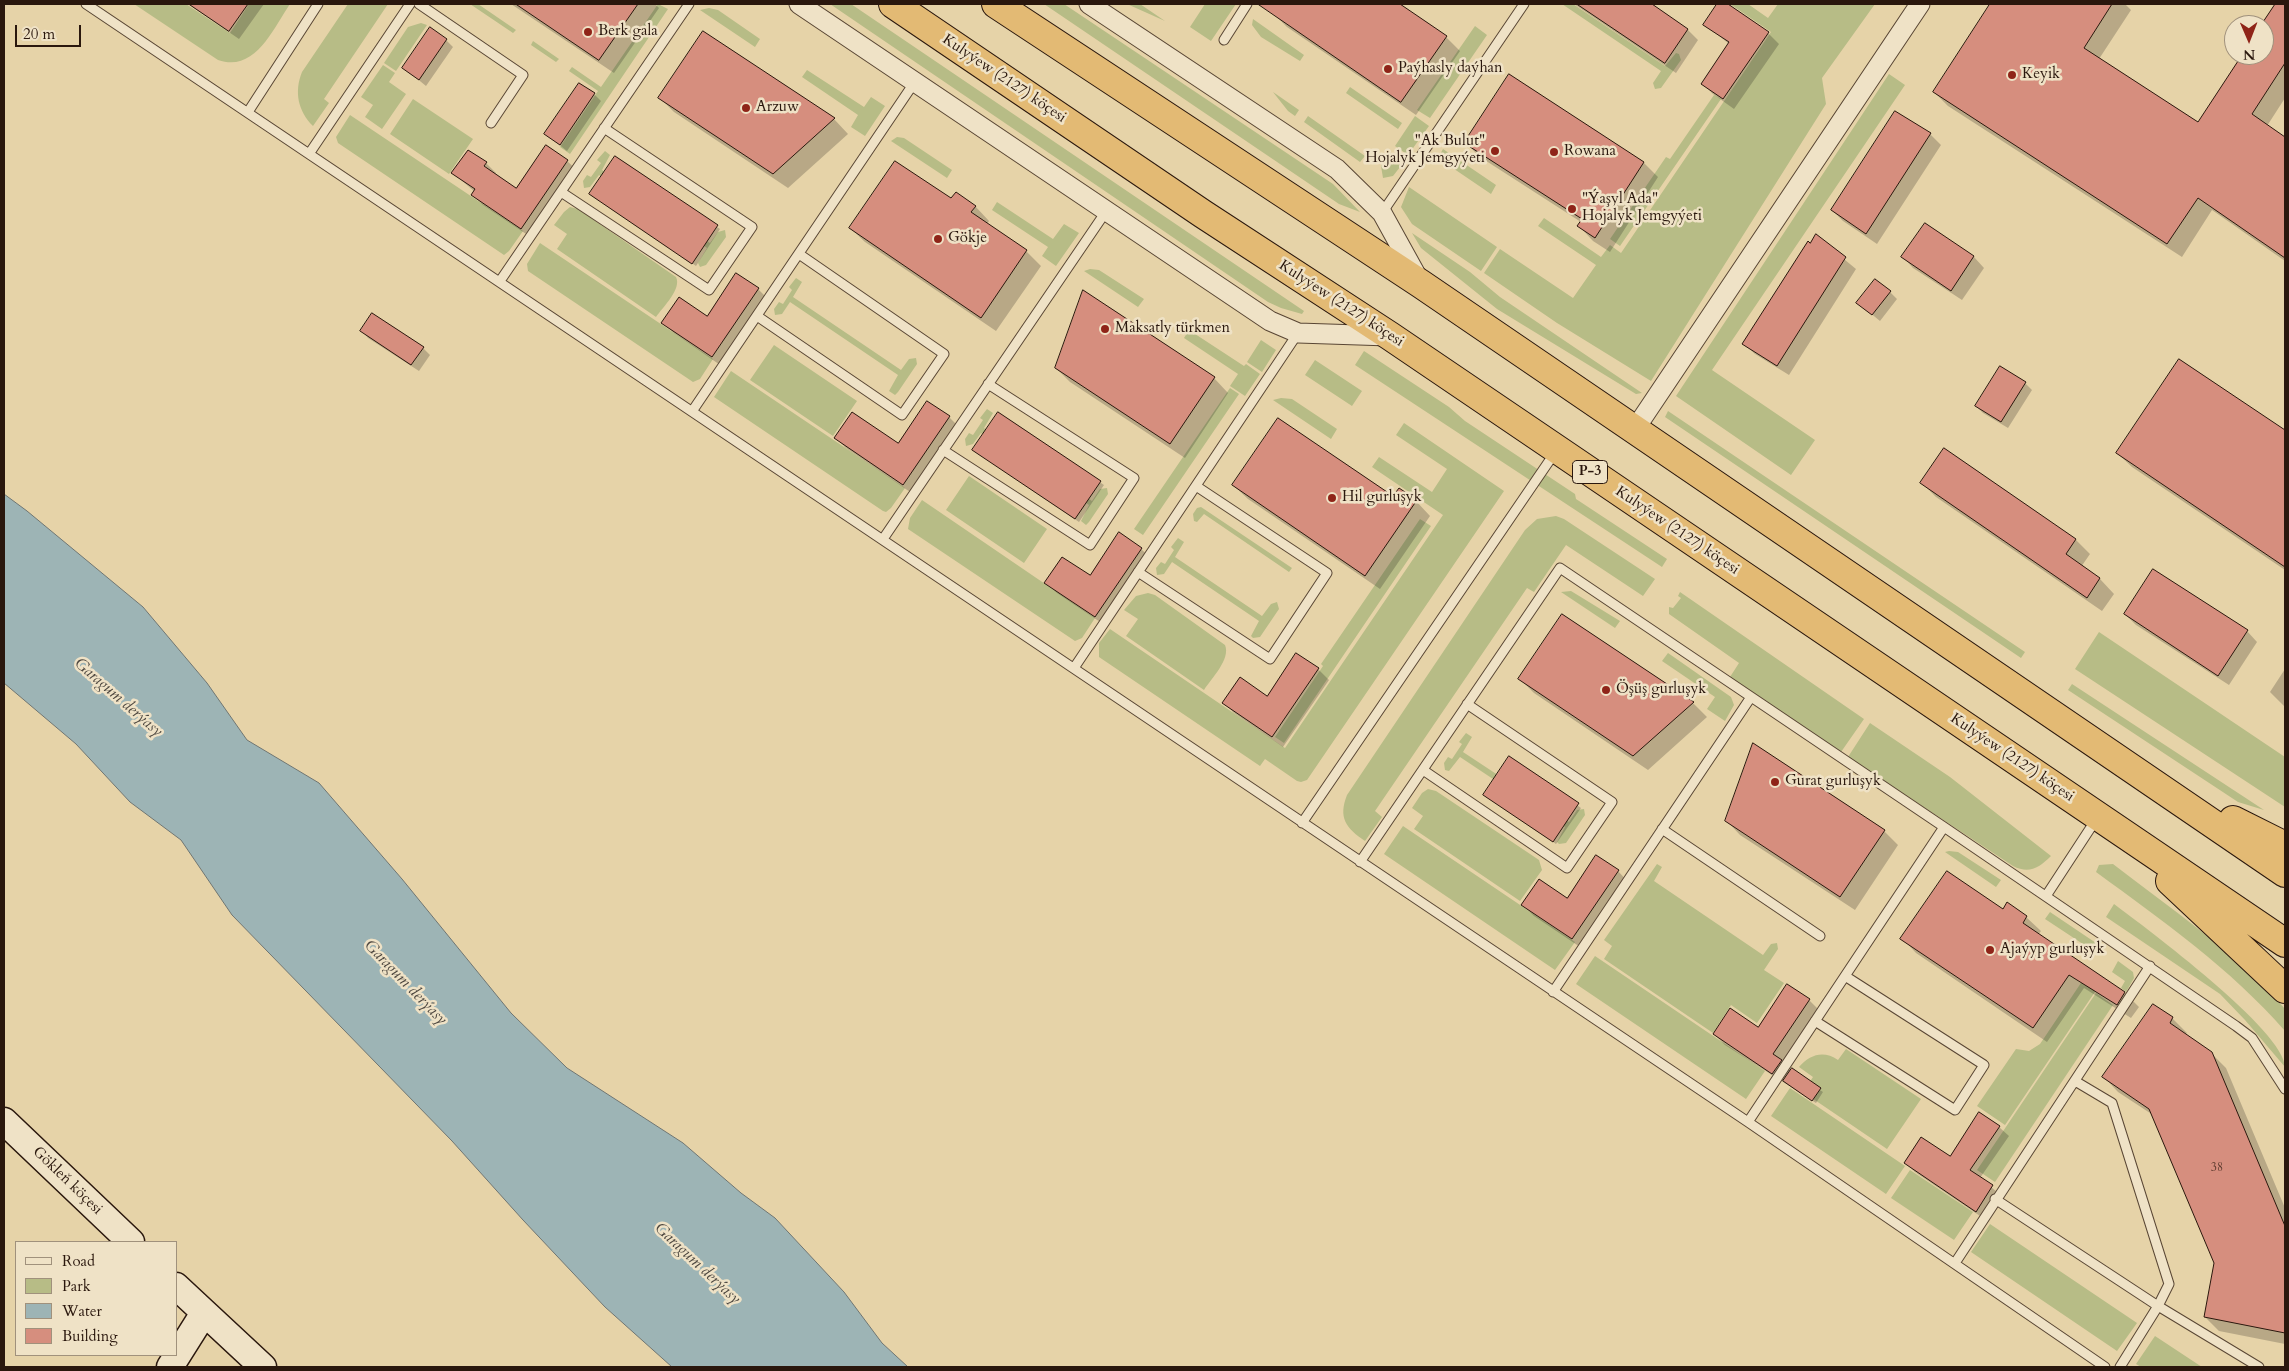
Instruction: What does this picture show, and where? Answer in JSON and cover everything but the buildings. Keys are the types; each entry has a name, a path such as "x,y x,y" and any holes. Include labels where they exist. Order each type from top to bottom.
{"highway":[{"name":"Kulyýew (2127) köçesi","path":"893,4 1203,214 1390,336 2285,942"},
{"path":"996,4 1421,284 2285,873"},
{"path":"2152,781 2285,846"},
{"path":"2098,816 2285,989"}],"street":[{"path":"799,4 1270,321 1298,333 1390,336"},
{"path":"1089,4 1337,169 1382,213 1421,284"},
{"path":"1635,429 1920,4"},
{"name":"Gökleň köçesi","path":"4,1121 130,1241"},
{"path":"178,1288 263,1367"},
{"path":"178,1354 204,1313"},
{"path":"170,1367 177,1356"}],"lane":[{"path":"86,4 693,410 1360,862 1748,1122 2105,1367"},
{"path":"248,112 318,4"},
{"path":"309,154 410,4"},
{"path":"419,4 523,75 491,123"},
{"path":"500,282 688,4"},
{"path":"1224,40 1248,4"},
{"path":"1382,213 1524,4"},
{"path":"693,410 914,83"},
{"path":"561,192 709,290 752,227 604,128"},
{"path":"883,539 1107,210"},
{"path":"757,316 902,415 944,354 799,254"},
{"path":"1074,668 1298,333"},
{"path":"943,450 1090,545 1134,478 988,384"},
{"path":"1302,822 1557,450"},
{"path":"1138,572 1270,659 1291,628 1327,573 1196,486"},
{"path":"1360,862 1560,568 2150,966 2252,1038 2285,1088"},
{"path":"1553,992 1751,697"},
{"path":"1422,770 1567,868 1590,835 1612,802 1467,704"},
{"path":"2046,896 2098,816"},
{"path":"1748,1122 1944,827"},
{"path":"1662,830 1820,936"},
{"path":"1955,1263 1995,1199 2150,966"},
{"path":"1815,1021 1955,1110 1984,1065 1845,976"},
{"path":"2075,1081 2112,1103 2169,1284 2158,1306 2120,1367"},
{"path":"1995,1199 2158,1306 2259,1367"}],"green space":[{"path":"134,4 186,4 230,33 249,4 290,4 270,36 253,55 231,62 218,60"},
{"path":"348,4 388,4 324,99 329,103 313,126 304,114 299,101 298,87 302,72"},
{"path":"470,4 478,4 516,30 513,33"},
{"path":"658,4 668,9 570,154 560,147 598,91 569,71 572,67 601,87"},
{"path":"830,4 851,4 1304,311 1302,314 1268,302"},
{"path":"1044,4 1064,4 1333,184 1360,212 1339,204"},
{"path":"1127,4 1140,4 1165,21"},
{"path":"1205,4 1236,4 1211,41 1190,27"},
{"path":"1562,4 1573,4 1665,66 1676,53 1679,54 1681,60 1661,88 1655,89 1653,83 1661,71"},
{"path":"1730,4 1748,4 1768,18 1778,4 1875,4 1822,78 1826,104 1651,381 1557,323 1484,273 1500,249 1573,298 1596,265 1538,226 1544,218 1601,257 1610,245 1621,253 1771,32"},
{"path":"709,8 718,10 760,39 755,47 700,10"},
{"path":"1253,19 1304,55 1300,61 1261,37 1252,25"},
{"path":"421,23 427,25 396,71 384,63 408,27"},
{"path":"1475,26 1487,35 1430,118 1417,110"},
{"path":"533,41 559,59 556,62 531,45"},
{"path":"383,65 395,73 389,82 406,94 382,129 365,117 373,105 361,97"},
{"path":"807,70 864,107 871,97 885,106 865,136 851,127 858,115 802,77"},
{"path":"1889,74 1905,85 1712,370 1815,440 1791,475 1676,396"},
{"path":"1350,87 1402,123 1398,129 1346,93"},
{"path":"1273,92 1299,110 1295,116 1288,111"},
{"path":"1714,95 1721,99 1620,246 1610,239 1666,157 1670,159"},
{"path":"413,99 473,139 449,174 390,134"},
{"path":"350,115 523,231 509,251 504,255 338,143 336,137"},
{"path":"1308,116 1365,156 1360,162 1304,122"},
{"path":"1415,116 1429,126 1408,155 1395,146"},
{"path":"897,137 904,138 952,170 947,178 891,141"},
{"path":"1443,149 1496,185 1491,194 1438,158"},
{"path":"605,151 610,155 602,170 710,243 718,232 725,230 726,237 706,265 700,267 698,263 707,248 599,175 590,187 584,188 583,181 587,175 591,177 601,163 597,160"},
{"path":"1390,152 1404,162 1393,176 1383,178 1381,166"},
{"path":"1409,187 1497,247 1481,271 1412,224 1401,207"},
{"path":"997,202 1053,239 1064,224 1079,233 1056,266 1042,256 1048,247 992,210"},
{"path":"570,207 578,209 676,277 677,282 674,292 656,317 557,249 567,234 554,225"},
{"path":"1412,233 1470,272 1500,297 1642,393 1636,394 1497,309 1421,248"},
{"path":"540,243 713,359 700,379 693,382 528,271 527,264"},
{"path":"1090,269 1099,270 1144,299 1138,307 1084,271"},
{"path":"796,278 802,282 793,297 901,370 909,359 916,358 917,364 895,395 889,391 898,375 790,302 782,314 775,315 774,309 779,302 783,304 792,290 789,287"},
{"path":"1189,330 1244,366 1246,364 1260,374 1245,396 1230,386 1238,374 1184,338"},
{"path":"1261,340 1276,350 1262,372 1247,362"},
{"path":"774,345 857,401 833,436 750,380"},
{"path":"1364,351 1575,494 1576,499 1667,559 1662,567 1355,365"},
{"path":"1315,360 1362,391 1352,406 1305,375"},
{"path":"731,371 905,488 891,508 886,512 883,511 714,397"},
{"path":"1230,388 1239,394 1143,535 1134,529"},
{"path":"1281,398 1292,399 1337,429 1331,439 1273,400"},
{"path":"987,409 993,413 984,428 1092,501 1100,489 1107,488 1108,494 1086,525 1081,521 1089,505 981,433 973,444 966,446 965,439 969,433 973,435 983,420 980,418"},
{"path":"1668,411 2025,652 2021,658 1665,417"},
{"path":"1404,423 1504,491 1307,780 1297,781 1265,759 1260,766 1099,657 1099,643 1110,629 1285,748 1443,515 1372,467 1379,457 1432,492 1447,469 1396,435"},
{"path":"969,476 1047,529 1024,563 946,510"},
{"path":"922,500 1095,618 1082,638 1075,641 908,529 910,518"},
{"path":"1201,507 1292,568 1289,572 1204,514 1197,522 1194,521 1193,514 1197,508"},
{"path":"1556,516 1564,519 1655,579 1643,596 1566,545 1534,592 1527,588 1375,811 1382,817 1365,841 1353,832 1346,822 1343,810 1347,795 1525,530 1537,519"},
{"path":"1420,519 1431,526 1284,743 1275,737 1323,666 1321,664"},
{"path":"1178,538 1184,542 1175,557 1262,616 1271,604 1277,602 1279,609 1260,637 1253,638 1251,636 1259,621 1172,562 1164,574 1157,575 1156,568 1161,562 1165,564 1174,550 1171,547"},
{"path":"1571,591 1620,621 1615,628 1561,592"},
{"path":"1680,592 1864,719 1841,752 1730,677 1739,663 1669,614 1669,607 1673,608 1681,598 1678,596"},
{"path":"1148,593 1155,595 1225,645 1226,651 1223,662 1204,690 1126,636 1138,619 1124,610 1136,596"},
{"path":"2099,632 2285,757 2285,807 2075,669"},
{"path":"1668,653 1731,697 1734,705 1725,721 1707,709 1715,697 1662,661"},
{"path":"2072,684 2264,810 2238,802 2068,690"},
{"path":"1870,723 1950,777 2051,856 2034,869 2024,870 2013,866 1848,757"},
{"path":"1466,733 1472,737 1463,752 1569,822 1577,810 1584,809 1585,815 1566,843 1559,844 1557,842 1565,827 1460,757 1449,771 1445,770 1444,763 1448,757 1452,759 1462,744 1459,742"},
{"path":"1428,789 1436,791 1539,860 1542,870 1520,901 1414,829 1423,816 1412,808 1422,793"},
{"path":"1403,826 1575,942 1555,970 1384,854"},
{"path":"1945,852 1958,852 2001,880 1996,887"},
{"path":"1657,864 1662,867 1654,881 1763,955 1771,944 1777,943 1778,949 1764,970 1784,983 1757,1023 1731,1005 1713,1033 1604,959 1612,946 1604,940"},
{"path":"2113,864 2203,932 2266,988 2285,1009 2285,1031 2242,986 2219,966 2171,927 2096,872 2099,865"},
{"path":"2114,904 2212,981 2239,1006 2263,1030 2279,1051 2285,1067 2220,994 2106,917"},
{"path":"2050,912 2096,943 2092,950 2045,919"},
{"path":"1595,956 1765,1071 1746,1099 1576,984"},
{"path":"2118,961 2133,972 2134,978 2126,992 2121,988 2125,981 2112,972"},
{"path":"2089,971 2103,980 2005,1125 1977,1106 2016,1049 2029,1051 2040,1044"},
{"path":"2096,993 2113,1005 1995,1182 1977,1170"},
{"path":"1846,1049 1921,1099 1887,1149 1803,1092 1813,1077 1799,1067 1803,1063 1812,1056 1822,1054 1838,1060"},
{"path":"1790,1088 1905,1166 1886,1194 1771,1116"},
{"path":"1910,1170 1973,1212 1954,1240 1891,1198"},
{"path":"1990,1224 2137,1323 2117,1351 1971,1252"},
{"path":"2155,1336 2202,1367 2141,1367 2136,1364"}],"water":[{"name":"Garagum derýasy","path":"4,494 143,607 207,683 247,740 319,783 402,879 511,1013 567,1068 683,1143 741,1193 775,1218 844,1292 882,1343 908,1367 672,1367 605,1307 452,1141 232,915 181,840 130,802 76,744 4,683"}],"place":[{"name":"Berk gala","path":"588,32"},
{"name":"Paýhasly daýhan","path":"1388,69"},
{"name":"Keyik","path":"2012,75"},
{"name":"Arzuw","path":"746,108"},
{"name":"\"Ak Bulut\" Hojalyk Jemgyýeti","path":"1495,151"},
{"name":"Rowana","path":"1554,152"},
{"name":"\"Ýaşyl Ada\" Hojalyk Jemgyýeti","path":"1572,209"},
{"name":"Gökje","path":"938,239"},
{"name":"Maksatly türkmen","path":"1105,329"},
{"name":"Hil gurluşyk","path":"1332,498"},
{"name":"Öşüş gurluşyk","path":"1606,690"},
{"name":"Gurat gurluşyk","path":"1775,782"},
{"name":"Ajaýyp gurluşyk","path":"1990,950"}]}
